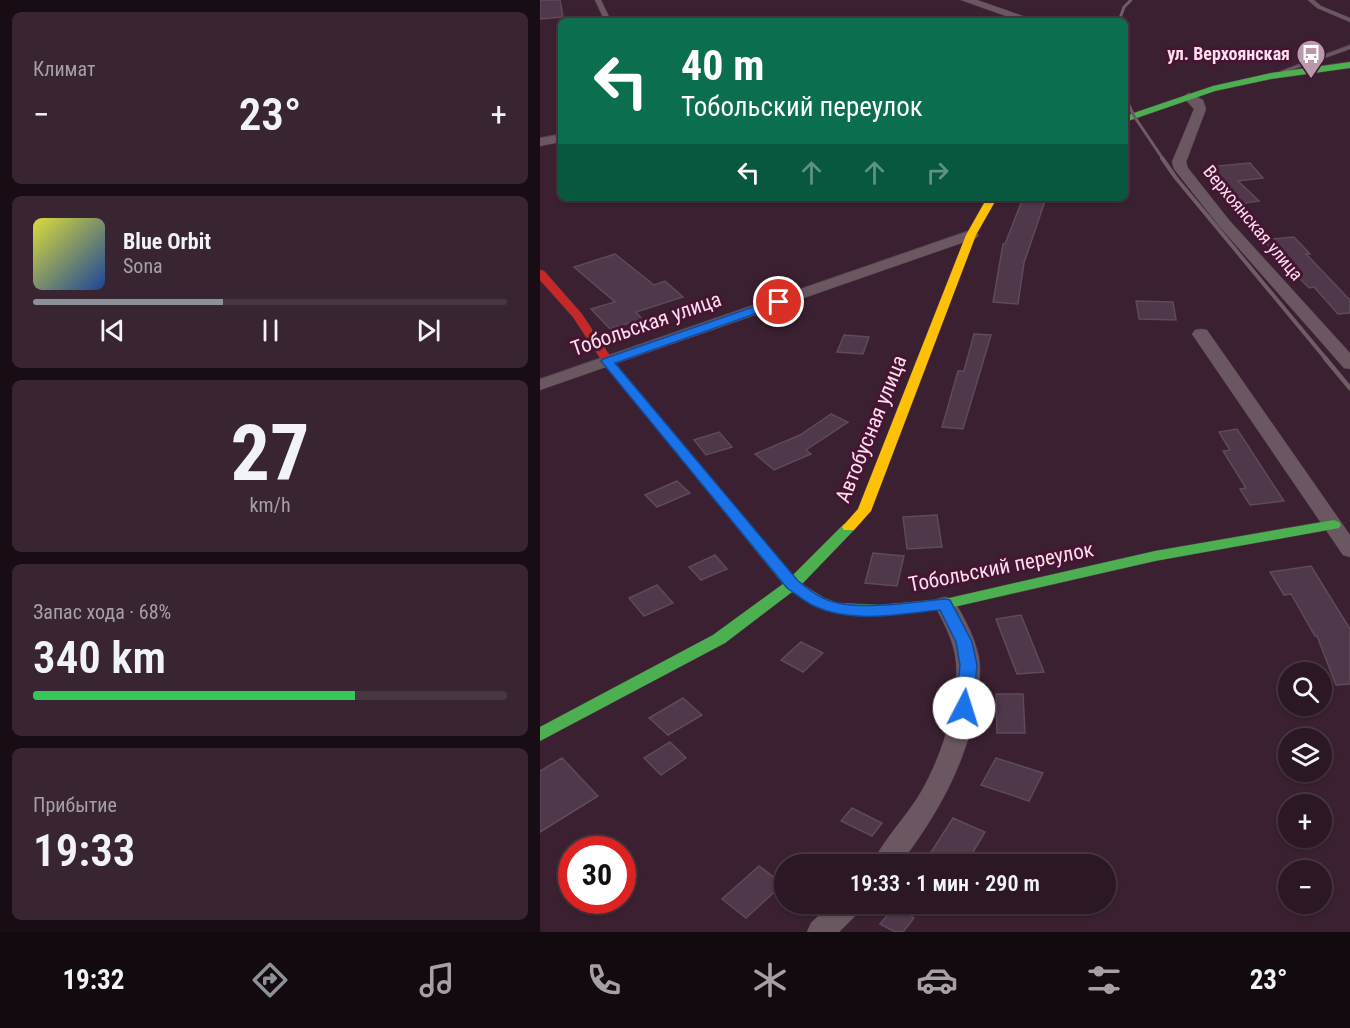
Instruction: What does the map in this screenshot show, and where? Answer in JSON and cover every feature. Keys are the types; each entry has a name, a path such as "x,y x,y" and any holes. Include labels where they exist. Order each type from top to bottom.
{"street":[{"path":"966,0 1023,18"},
{"path":"1128,118 1189,97 1271,76 1350,65"},
{"name":"Верхоянская улица","path":"1189,97 1198,103 1200,109 1179,162 1181,169 1232,232 1350,364"},
{"path":"540,142 558,139"},
{"name":"Автобусная улица","path":"540,735 719,639 792,585 864,511 971,235 990,201"},
{"name":"Тобольская улица","path":"540,385 971,235"},
{"name":"Тобольский переулок","path":"540,273 570,305 600,345 608,361 792,585 819,602 837,608 879,610 945,604 1155,556 1334,525"},
{"path":"1201,334 1350,550"},
{"path":"892,854 936,793 954,748 964,708 968,665 964,642 945,604"},
{"path":"821,932 839,914"}],"lane":[{"path":"598,0 607,18"},
{"path":"1311,0 1319,7 1350,20"},
{"path":"1271,76 1350,46"}],"building":[{"path":"540,0 560,0 563,17 540,19"},
{"path":"1250,163 1263,178 1238,181 1259,201 1238,204 1207,173 1211,173 1206,167"},
{"path":"1022,201 1045,201 1024,263 1018,304 993,302 1003,244 1005,244"},
{"path":"1294,237 1310,254 1306,254 1350,300 1350,313 1338,314 1314,287 1309,288 1263,240"},
{"path":"615,254 654,285 665,281 683,297 636,312 642,319 610,329 591,309 615,302 574,267"},
{"path":"1136,301 1173,302 1176,320 1139,319"},
{"path":"974,334 991,335 963,429 942,427 958,371 964,371"},
{"path":"844,335 869,337 863,354 837,352"},
{"path":"831,414 848,422 806,450 811,454 774,470 755,454 800,435"},
{"path":"1237,429 1284,501 1250,505 1240,489 1246,488 1223,451 1230,450 1219,432"},
{"path":"719,432 732,447 706,455 694,440"},
{"path":"677,481 690,493 657,507 645,495"},
{"path":"937,515 942,547 907,549 903,517"},
{"path":"873,553 904,556 897,586 865,583"},
{"path":"715,555 727,569 701,580 689,567"},
{"path":"1311,566 1350,629 1350,684 1336,685 1332,675 1332,662 1327,662 1317,636 1291,594 1284,595 1270,572"},
{"path":"657,585 673,603 644,616 629,598"},
{"path":"1021,615 1044,672 1017,674 996,619"},
{"path":"801,642 823,653 803,672 781,660"},
{"path":"996,694 1023,694 1025,733 997,733"},
{"path":"683,698 702,715 668,735 649,718"},
{"path":"670,742 686,758 661,775 644,758"},
{"path":"562,758 598,796 540,832 540,771"},
{"path":"996,758 1043,773 1029,801 981,785"},
{"path":"852,808 882,823 872,836 841,821"},
{"path":"953,818 985,832 972,854 930,854"},
{"path":"759,866 774,877 774,892 746,918 722,899"},
{"path":"888,914 908,914 914,918 903,932 895,932 880,924"}],"railway":[{"path":"1120,18 1124,7 1131,0"},
{"path":"1128,103 1163,159"},
{"path":"1162,158 1326,359"},
{"path":"1325,358 1350,388"}],"traffic: fast":[{"path":"1128,118 1213,89 1271,76 1350,65"},
{"path":"748,532 792,585 819,602 837,608 879,610 945,604 1155,556 1334,525"},
{"path":"540,735 719,639 792,585 849,527"}],"traffic: slow":[{"path":"849,527 864,511 971,235 990,201"}],"traffic: jam":[{"path":"540,273 577,315 608,361 748,532"}],"place":[{"name":"ул. Верхоянская","path":"1311,80"}],"route":[{"path":"779,302 608,361 792,585 819,602 837,608 879,610 945,604 964,642 968,665 964,708"}]}
